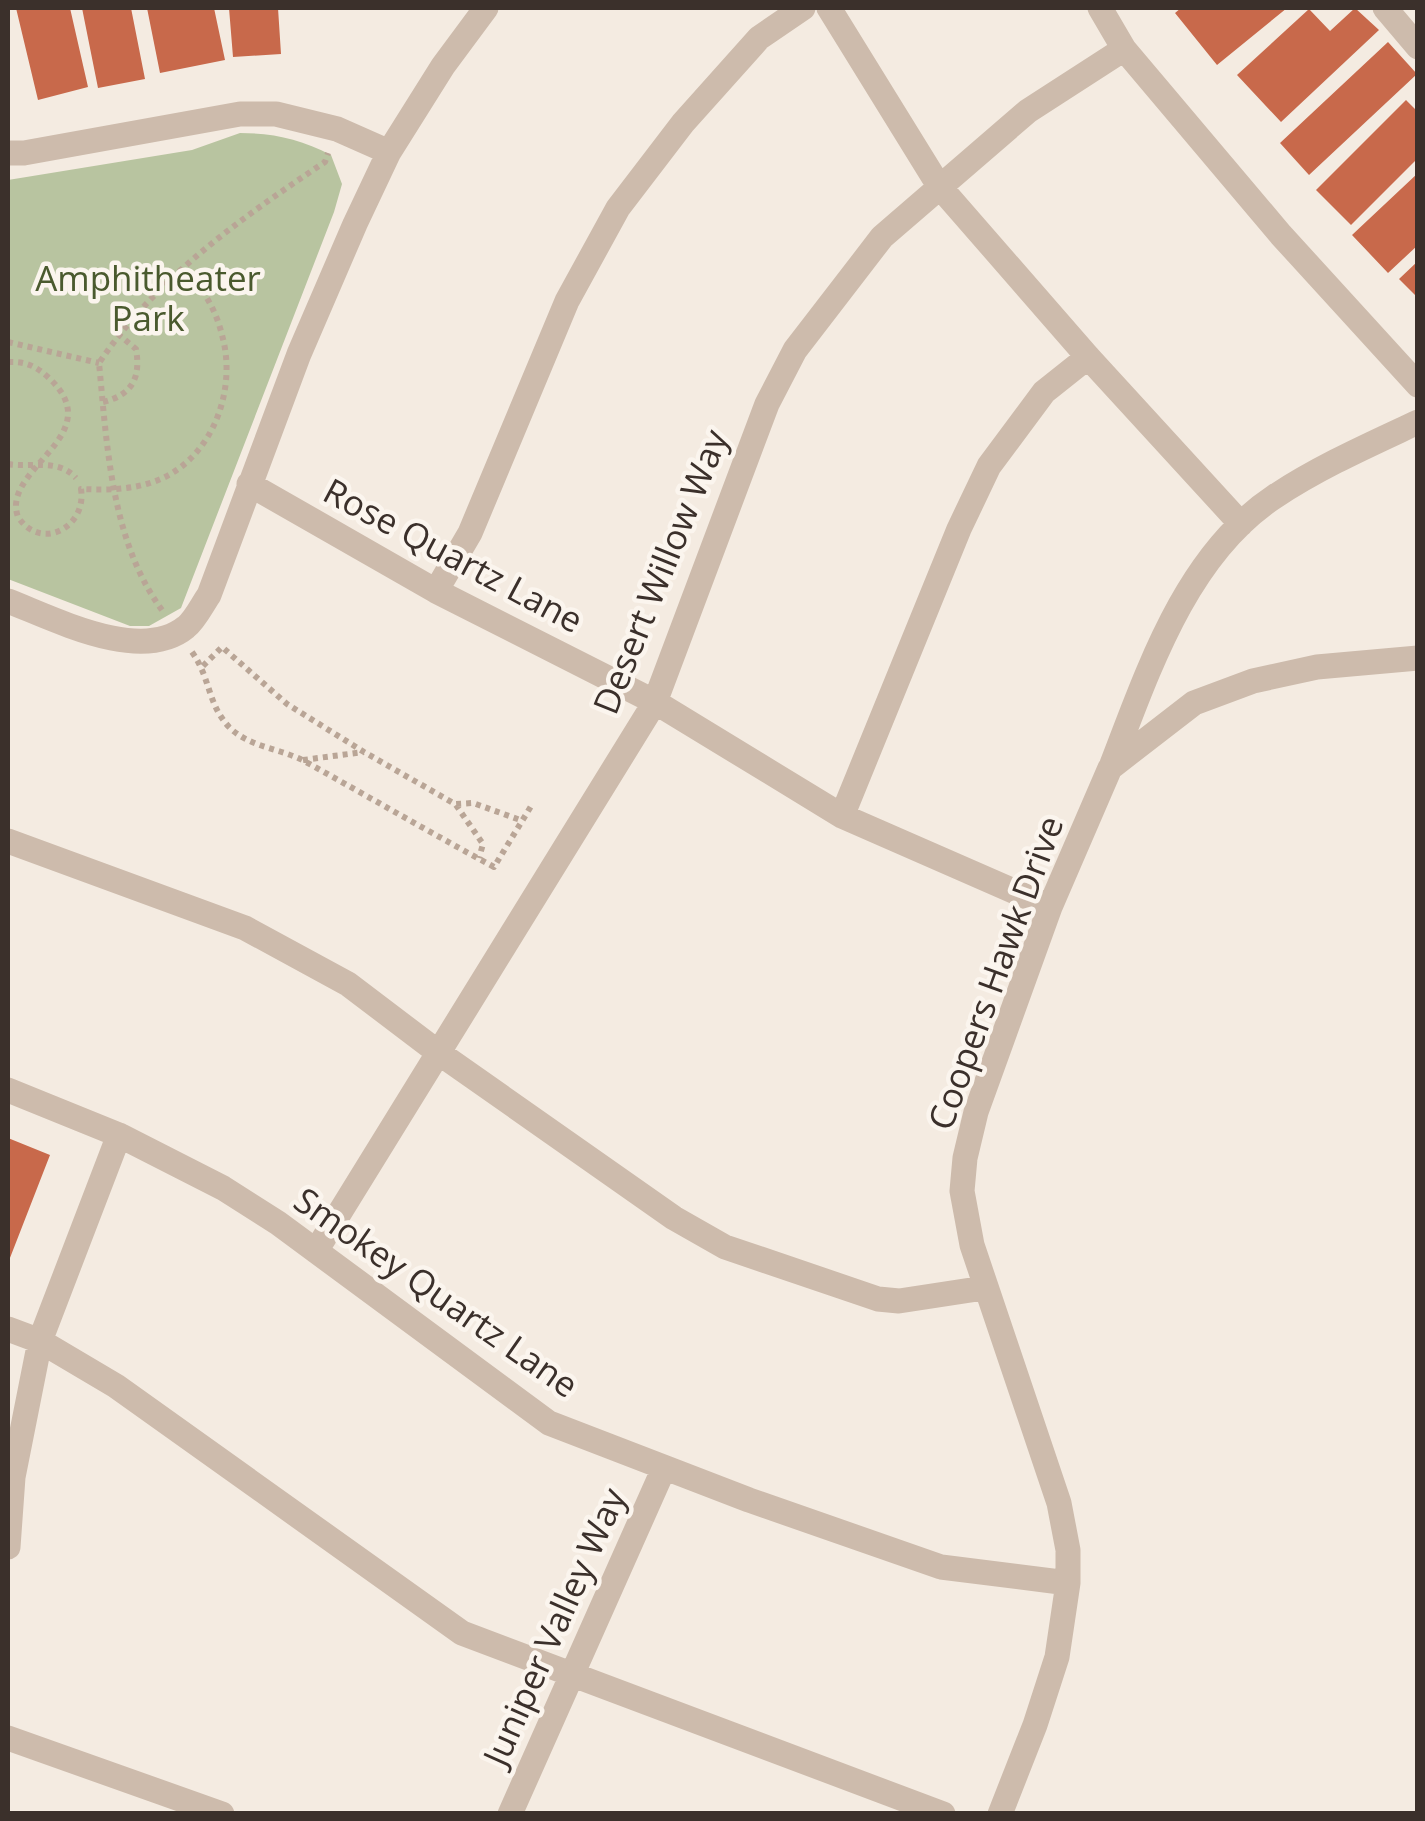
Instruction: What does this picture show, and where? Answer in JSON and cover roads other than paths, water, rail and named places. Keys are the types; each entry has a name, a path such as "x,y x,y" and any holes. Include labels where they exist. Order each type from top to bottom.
{"street":[{"path":"8,601 114,640 161,642 188,626 208,595 299,354 388,152 486,8"},
{"path":"436,591 470,533 567,301 618,208 683,123 759,38 803,8"},
{"path":"829,8 939,186 1241,524"},
{"path":"1100,8 1124,49 1280,235 1418,385"},
{"path":"1384,8 1418,47"},
{"name":"Desert Willow Way","path":"316,1251 655,702 767,404 795,350 882,237 1028,111 1124,49"},
{"path":"8,153 240,114 276,114 337,129 388,152"},
{"path":"842,816 959,528 989,466 1044,392 1088,357"},
{"path":"1110,768 1177,608 1241,524 1271,498 1336,460 1418,422"},
{"name":"Rose Quartz Lane","path":"249,484 436,591 655,702 842,816 1050,906"},
{"name":"Coopers Hawk Drive","path":"1000,1814 1035,1725 1056,1657 1068,1583 1068,1550 1059,1503 984,1288 962,1191 976,1112 1050,906 1110,768 1166,722 1218,692 1316,667 1418,658"},
{"path":"8,841 245,928 348,984 674,1218 724,1246 878,1299 899,1301 984,1288"},
{"name":"Smokey Quartz Lane","path":"8,1090 119,1135 223,1188 316,1251 549,1423 941,1567 1068,1583"},
{"path":"8,1547 13,1477 40,1341 119,1135"},
{"path":"8,1329 40,1341 116,1386 462,1634 943,1814"},
{"name":"Juniper Valley Way","path":"510,1814 664,1468"},
{"path":"8,1738 222,1814"}],"park label":[{"name":"Amphitheater Park","path":"148,299"}]}
